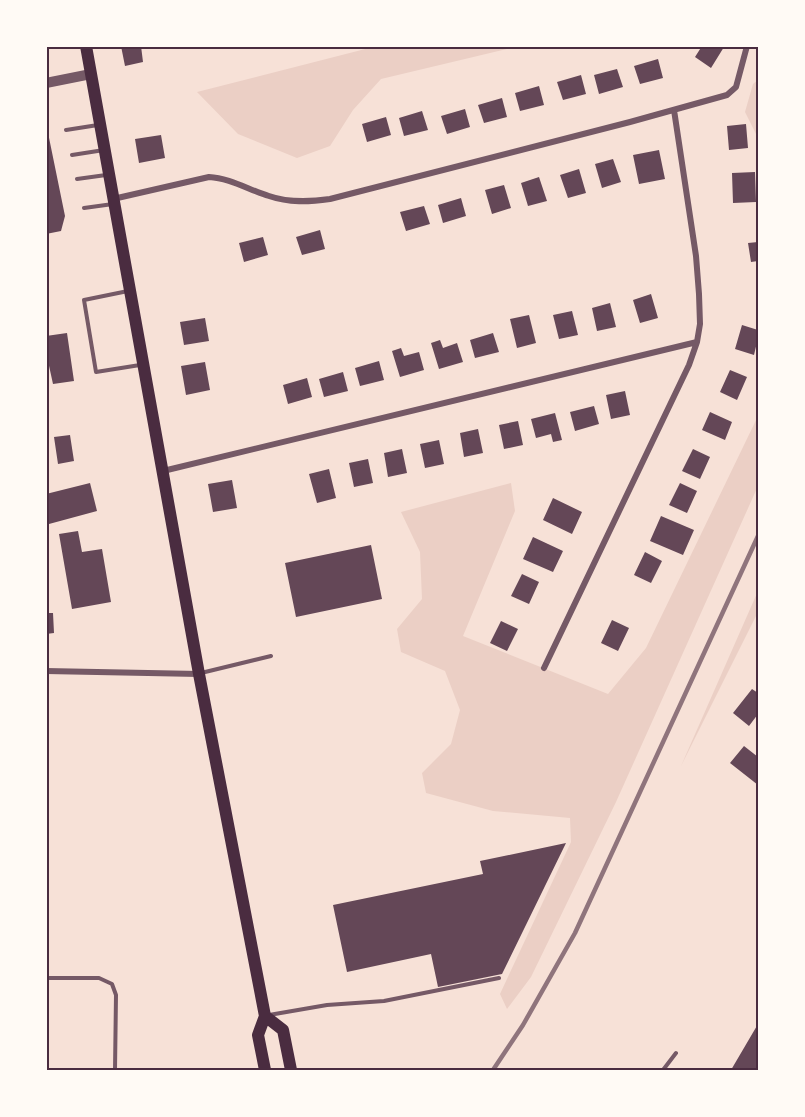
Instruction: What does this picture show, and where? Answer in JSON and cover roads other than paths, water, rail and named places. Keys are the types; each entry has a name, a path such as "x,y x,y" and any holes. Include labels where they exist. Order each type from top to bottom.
{"main road":[{"path":"86,46 199,674 265,1016 258,1035 265,1071"},
{"path":"265,1016 283,1030 291,1071"}],"street":[{"path":"114,201 209,177 219,178 272,197 291,201 321,200 674,110 732,92 736,87 747,46"},
{"path":"46,83 91,74"},
{"path":"544,668 689,365 697,342 700,324 696,256 674,110"},
{"path":"162,471 697,342"},
{"path":"46,671 199,674"}],"lane":[{"path":"66,130 100,124"},
{"path":"72,155 105,150"},
{"path":"77,179 109,174"},
{"path":"84,208 114,201"},
{"path":"130,291 84,300 96,372 144,365"},
{"path":"199,674 271,656"},
{"path":"46,978 99,978 112,984 116,995 115,1071"},
{"path":"265,1016 327,1005 384,1001 499,978"},
{"path":"663,1071 676,1053"}],"railway":[{"path":"493,1070 523,1025 575,933 758,536"}]}
